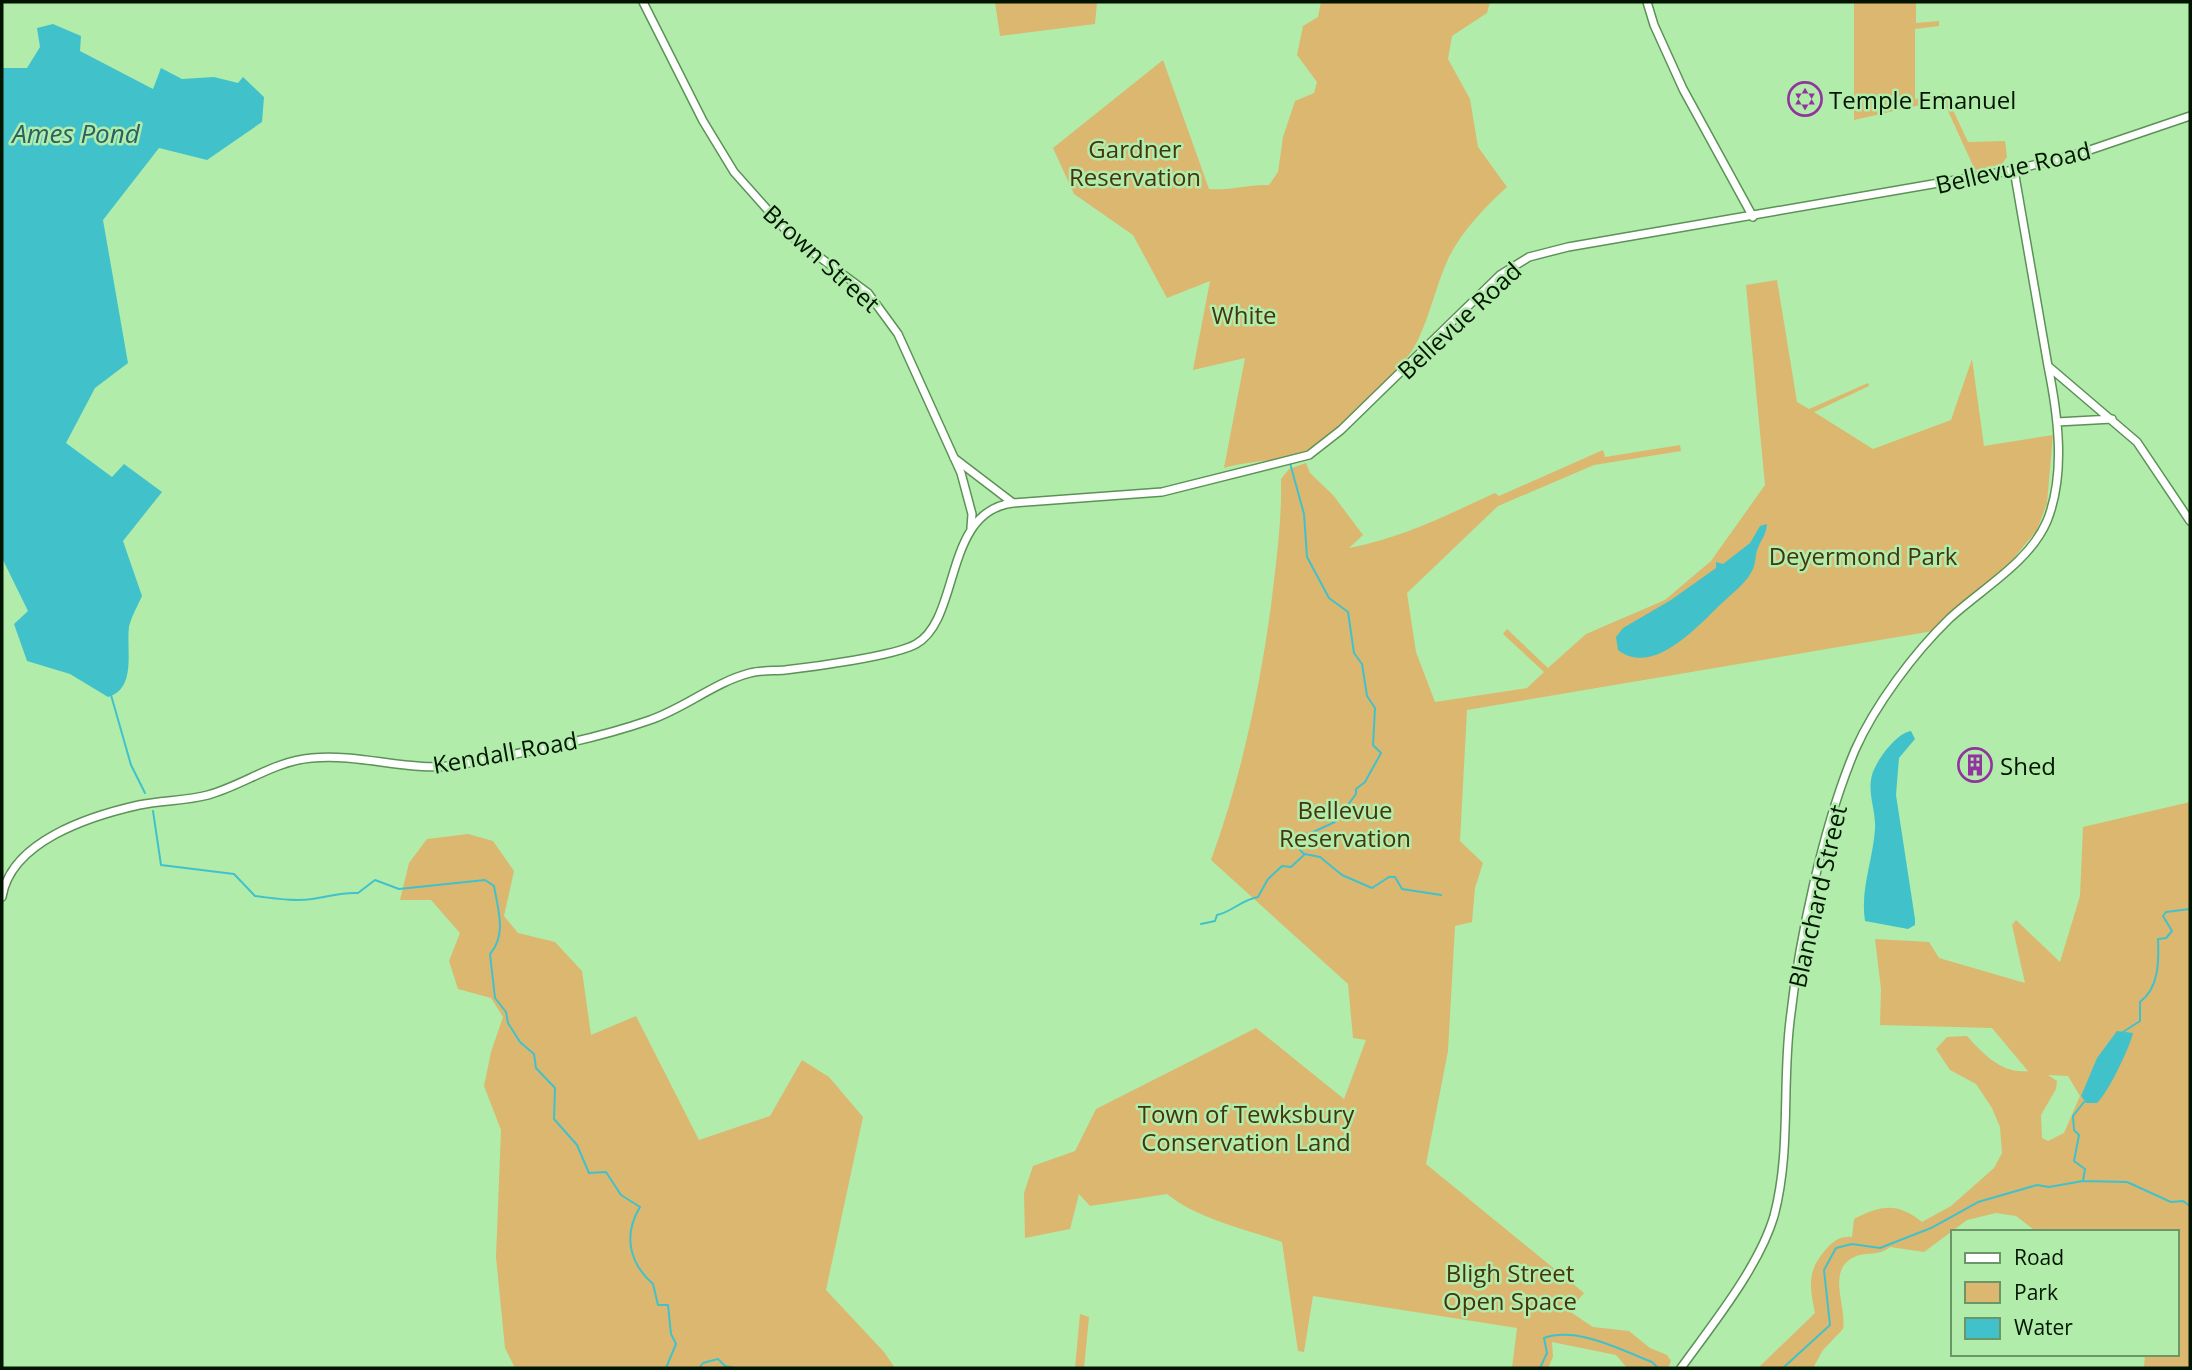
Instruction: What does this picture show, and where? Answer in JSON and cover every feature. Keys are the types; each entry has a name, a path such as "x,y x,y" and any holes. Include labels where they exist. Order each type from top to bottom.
{"street":[{"name":"Brown Street","path":"643,2 703,121 734,172 791,236 868,293 898,334 954,458 968,497 971,528"},
{"path":"1647,2 1683,88 1753,217"},
{"name":"Bellevue Road","path":"971,528 994,508 1013,503 1162,492 1308,455 1341,430 1514,264 1568,247 2014,170 2081,153 2190,116"},
{"name":"Blanchard Street","path":"1681,1368 1758,1253 1773,1217 1783,1166 1790,1020 1798,974 1819,869 1855,751 1881,703 1936,634 2028,550 2040,533 2052,504 2057,422 2014,170"},
{"path":"2048,366 2137,442 2190,522"},
{"path":"2057,422 2112,419"},
{"path":"954,458 1013,503"},
{"name":"Kendall Road","path":"2,897 6,878 30,850 71,828 138,805 206,796 264,770 301,759 334,757 440,768 594,735 649,720 688,705 748,673 836,662 907,648 923,639 937,614 971,528"}],"green space":[{"path":"995,2 1097,2 1095,24 1000,36"},
{"path":"1321,2 1490,2 1487,13 1452,36 1448,59 1470,99 1478,147 1507,187 1475,219 1454,247 1417,342 1377,390 1330,434 1306,451 1224,468 1245,358 1193,370 1210,281 1167,298 1133,235 1074,194 1053,148 1163,60 1209,189 1269,185 1278,172 1283,137 1295,101 1314,93 1317,82 1297,55 1303,26 1318,17"},
{"path":"1854,2 1916,2 1916,23 1939,21 1939,26 1915,29 1915,99 1945,93 1968,142 2005,141 2007,157 2002,164 1975,170 1943,100 1854,120"},
{"path":"1777,280 1797,402 1809,409 1868,383 1869,386 1814,412 1873,449 1951,420 1972,359 1984,446 2053,435 2047,503 2037,530 2013,559 1933,631 1467,710 1460,841 1483,863 1475,888 1472,922 1455,926 1448,1051 1426,1164 1584,1293 1570,1310 1572,1313 1593,1327 1629,1331 1650,1348 1667,1355 1671,1361 1668,1368 1627,1368 1616,1355 1552,1342 1553,1357 1548,1368 1512,1368 1517,1328 1313,1296 1304,1352 1298,1351 1282,1242 1207,1217 1167,1194 1090,1206 1079,1194 1070,1229 1025,1238 1024,1193 1033,1166 1075,1151 1096,1109 1256,1028 1344,1099 1366,1040 1353,1038 1348,984 1211,860 1240,767 1261,671 1277,558 1281,479 1289,469 1306,463 1310,473 1333,495 1363,535 1349,548 1406,532 1495,493 1499,496 1603,450 1605,457 1680,445 1681,451 1594,465 1498,506 1407,593 1416,652 1435,702 1527,688 1544,672 1503,634 1507,629 1548,668 1586,634 1665,600 1711,561 1765,485 1746,285"},
{"path":"2190,802 2190,1368 2144,1368 2145,1356 2178,1356 2178,1230 2034,1230 2016,1216 1996,1213 1967,1220 1924,1252 1890,1247 1881,1252 1854,1257 1846,1263 1839,1280 1843,1329 1823,1350 1813,1368 1758,1368 1815,1313 1811,1285 1813,1270 1821,1255 1836,1240 1852,1237 1854,1219 1872,1211 1889,1208 1905,1211 1922,1222 1951,1206 1994,1168 2002,1153 2000,1127 1992,1108 1976,1084 1950,1070 1936,1049 1947,1037 1967,1036 1986,1056 2001,1066 2028,1071 1992,1028 1880,1025 1881,989 1875,939 1929,942 1939,958 2025,983 2012,925 2016,920 2060,962 2080,896 2083,827","holes":["2048,1075 2068,1076 2080,1096 2064,1133 2048,1141 2042,1138 2041,1115 2056,1089 2057,1081"]},
{"path":"468,834 493,841 514,871 504,916 518,933 555,942 582,971 591,1035 636,1016 699,1140 770,1116 802,1060 829,1077 863,1117 826,1290 884,1352 895,1368 515,1368 505,1348 496,1257 501,1130 484,1086 491,1052 503,1017 491,998 458,989 449,961 460,933 431,900 400,900 409,863 427,839"},
{"path":"1080,1314 1089,1317 1084,1368 1075,1368"}],"water":[{"name":"Ames Pond","path":"53,24 81,36 80,51 153,89 161,68 182,79 214,77 238,83 243,77 264,97 262,122 207,160 159,148 103,220 128,363 95,388 66,443 112,477 124,464 162,492 123,541 142,596 129,627 127,677 117,693 108,697 70,674 27,661 14,624 28,611 2,558 2,68 27,68 40,47 37,28"},
{"path":"1767,524 1753,569 1747,579 1687,636 1660,653 1645,657 1631,657 1618,650 1616,637 1623,628 1671,600 1716,568 1716,562 1723,564 1750,543 1760,526"},
{"path":"1911,731 1915,739 1899,758 1896,795 1915,919 1915,925 1908,929 1865,921 1864,909 1865,886 1875,829 1870,788 1872,775 1887,748"},
{"path":"2117,1031 2133,1033 2128,1048 2102,1098 2097,1103 2086,1103 2081,1096 2097,1058"}],"waterway":[{"path":"1290,463 1304,514 1307,557 1329,598 1348,612 1354,653 1362,664 1367,696 1375,708 1373,745 1381,753 1365,782 1356,789 1356,794 1335,822 1300,838 1300,850 1304,854"},
{"path":"111,695 131,765 145,793"},
{"path":"153,811 161,865 234,874 255,896 298,900 358,893 375,880 399,889 485,880 494,886 500,922 498,938 490,954 495,998 506,1012 508,1023 520,1042 534,1054 536,1068 555,1088 554,1119 577,1145 589,1173 606,1172 621,1195 640,1207 631,1228 631,1248 638,1267 653,1284 658,1305 668,1305 671,1334 676,1344 666,1368"},
{"path":"1305,854 1320,857 1342,875 1372,888 1389,877 1395,877 1402,889 1441,895"},
{"path":"1201,924 1215,921 1217,915 1258,897 1268,879 1282,866 1291,867 1304,855"},
{"path":"2123,1032 2140,1021 2140,1002 2151,989 2156,973 2158,939 2166,938 2172,931 2163,916 2166,912 2190,909"},
{"path":"2083,1181 2085,1169 2074,1161 2079,1135 2074,1130 2073,1116 2084,1102"},
{"path":"1783,1368 1830,1325 1824,1270 1836,1248 1852,1244 1880,1248 1931,1228 1978,1202 2037,1185 2049,1187 2083,1181 2127,1182 2171,1202 2183,1201 2190,1206"},
{"path":"1540,1368 1547,1353 1544,1338 1557,1335 1599,1341 1652,1362 1658,1368"},
{"path":"699,1368 703,1363 718,1359 725,1366 736,1368"},
{"path":"773,1368 779,1368"},
{"path":"792,1368 799,1368"}],"place":[{"name":"Temple Emanuel","path":"1805,99"},
{"name":"Shed","path":"1975,765"}],"park label":[{"name":"Gardner Reservation","path":"1135,162"},
{"name":"White","path":"1244,314"},
{"name":"Deyermond Park","path":"1863,555"},
{"name":"Bellevue Reservation","path":"1345,823"},
{"name":"Town of Tewksbury Conservation Land","path":"1246,1127"},
{"name":"Bligh Street Open Space","path":"1510,1286"}]}
